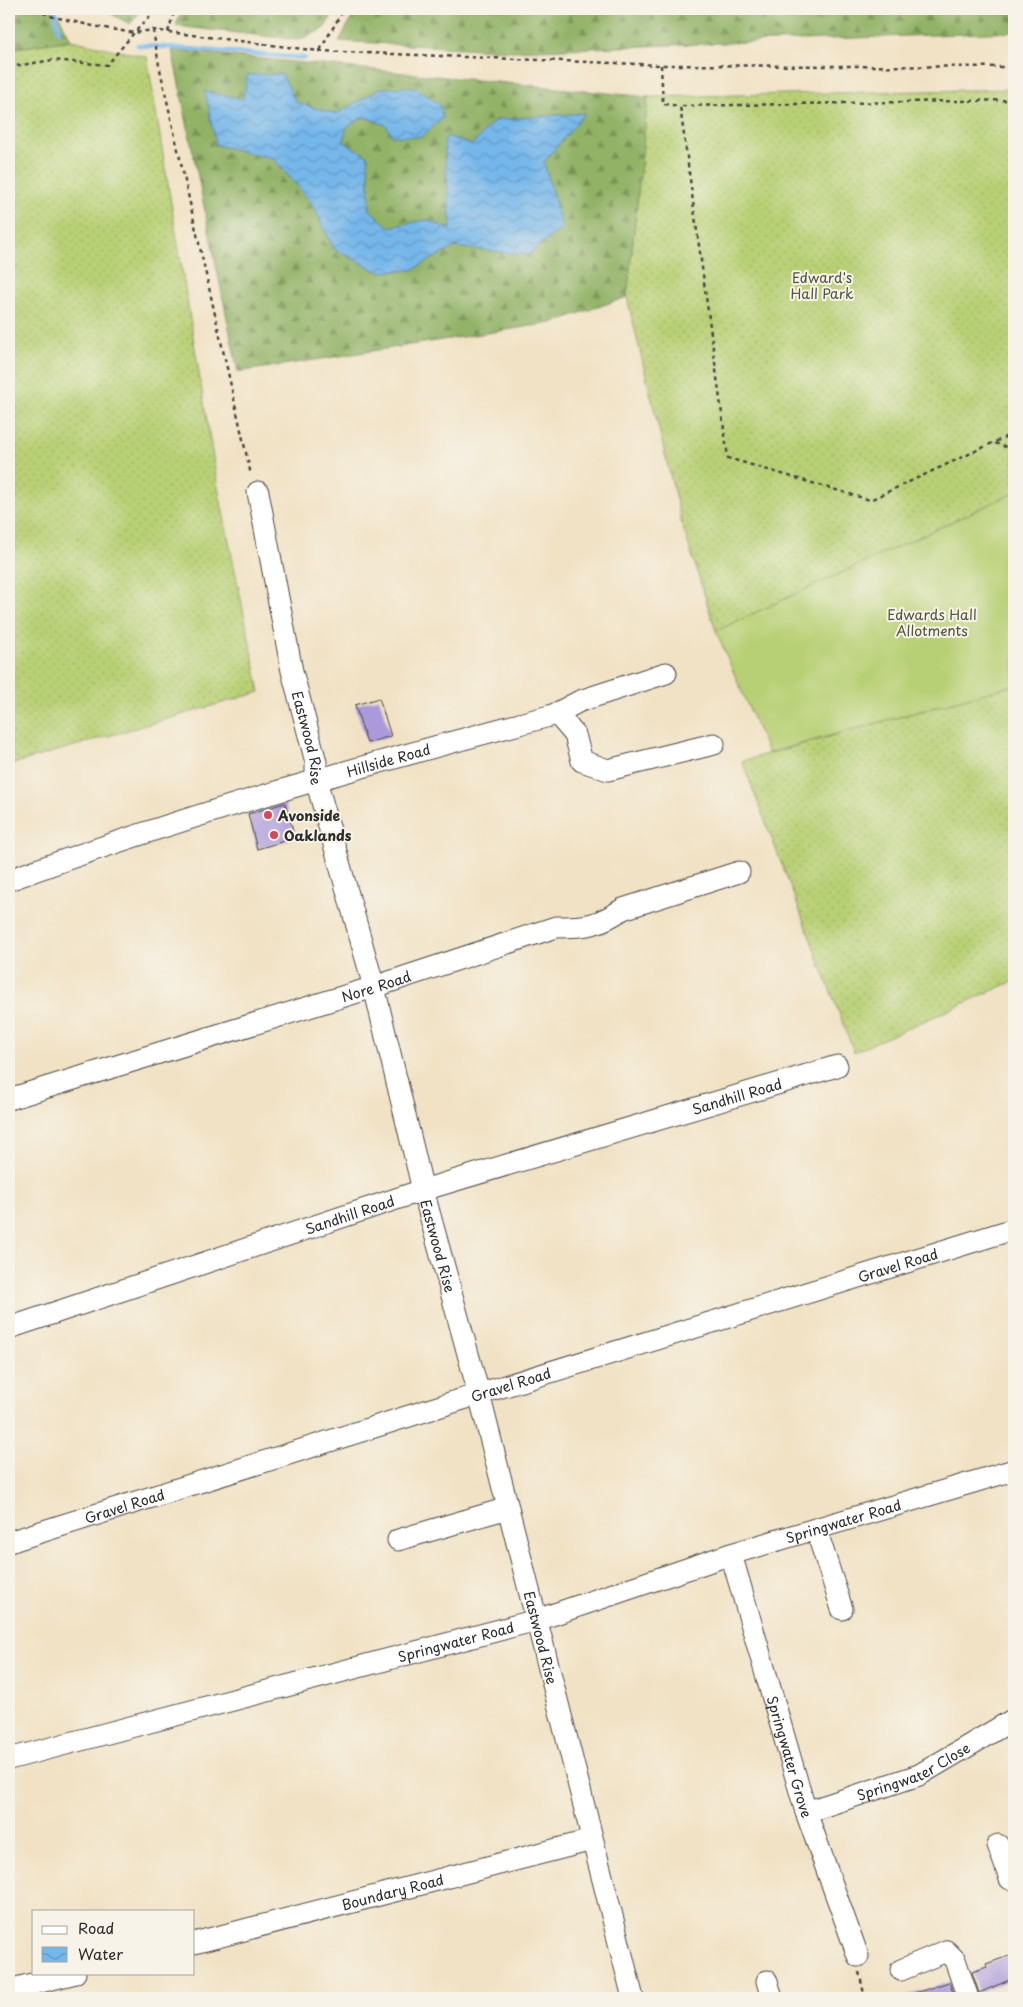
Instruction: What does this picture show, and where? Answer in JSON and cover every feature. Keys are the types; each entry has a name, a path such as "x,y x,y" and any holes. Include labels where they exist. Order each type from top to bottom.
{"street":[{"name":"Eastwood Rise","path":"258,492 292,671 316,762 316,780 374,987 423,1190 479,1394 633,1998"},
{"name":"Hillside Road","path":"9,880 98,847 316,780 555,714 580,701 666,672"},
{"path":"555,714 575,735 582,762 608,770 714,744"},
{"name":"Nore Road","path":"9,1099 374,987 556,927 586,927 607,920 623,909 740,872"},
{"name":"Sandhill Road","path":"9,1328 423,1190 837,1066"},
{"name":"Gravel Road","path":"9,1542 479,1394 1014,1229"},
{"name":"Springwater Road","path":"9,1759 537,1620 731,1554 1014,1470"},
{"path":"398,1540 508,1508"},
{"path":"816,1530 842,1609"},
{"name":"Springwater Grove","path":"731,1554 806,1812 858,1956"},
{"name":"Springwater Close","path":"806,1812 919,1775 1014,1719"},
{"name":"Boundary Road","path":"195,1943 592,1840"},
{"path":"998,1845 1010,1879 1014,1877"},
{"path":"901,1970 946,1951 955,1960 968,1998"},
{"path":"9,1990 71,1974"}],"path":[{"path":"36,9 50,16 62,19 134,33 153,30 320,51 661,65 1014,67"},
{"path":"9,67 53,60 106,65 157,9"},
{"path":"168,32 175,9"},
{"path":"320,51 344,9"},
{"path":"153,30 250,474 258,492"},
{"path":"661,65 663,104 680,106 1014,100"},
{"path":"680,106 728,458 870,500 1014,433"},
{"path":"995,443 1014,450"},
{"path":"858,1956 857,1966 865,1998"}],"green space":[{"path":"9,9 56,9 71,40 9,49"},
{"path":"102,9 143,9 130,24"},
{"path":"182,9 336,9 324,29 299,40 176,26"},
{"path":"357,9 1014,9 1014,32 512,51 339,41"},
{"path":"71,40 147,57 218,488 260,692 9,765 9,49"},
{"path":"172,50 648,97 627,297 551,323 238,372"},
{"name":"Edward's Hall Park","path":"1014,89 1014,493 716,631 682,524 627,297 648,97"},
{"name":"Edwards Hall Allotments","path":"1014,493 1014,685 768,753 716,631"},
{"path":"1014,685 1014,981 854,1052 742,761"}],"water":[{"path":"282,74 296,102 336,114 381,88 416,87 440,105 443,118 421,137 392,136 386,125 363,117 346,128 344,142 368,156 370,210 389,227 426,220 451,229 444,142 447,136 472,145 495,120 585,113 544,162 562,228 528,255 455,247 412,270 379,272 334,249 312,203 274,159 216,145 205,91 243,99 247,75"}],"building":[{"path":"379,698 391,736 367,743 355,705"},
{"path":"285,803 295,838 257,849 248,814"},
{"path":"1014,1954 1014,1978 979,1993 972,1972 987,1967 986,1964"},
{"path":"949,1982 955,1998 906,1998 906,1996"}],"waterway":[{"path":"55,9 59,32"},
{"path":"138,45 305,58"}],"place":[{"name":"Avonside","path":"268,815"},
{"name":"Oaklands","path":"274,835"}]}
